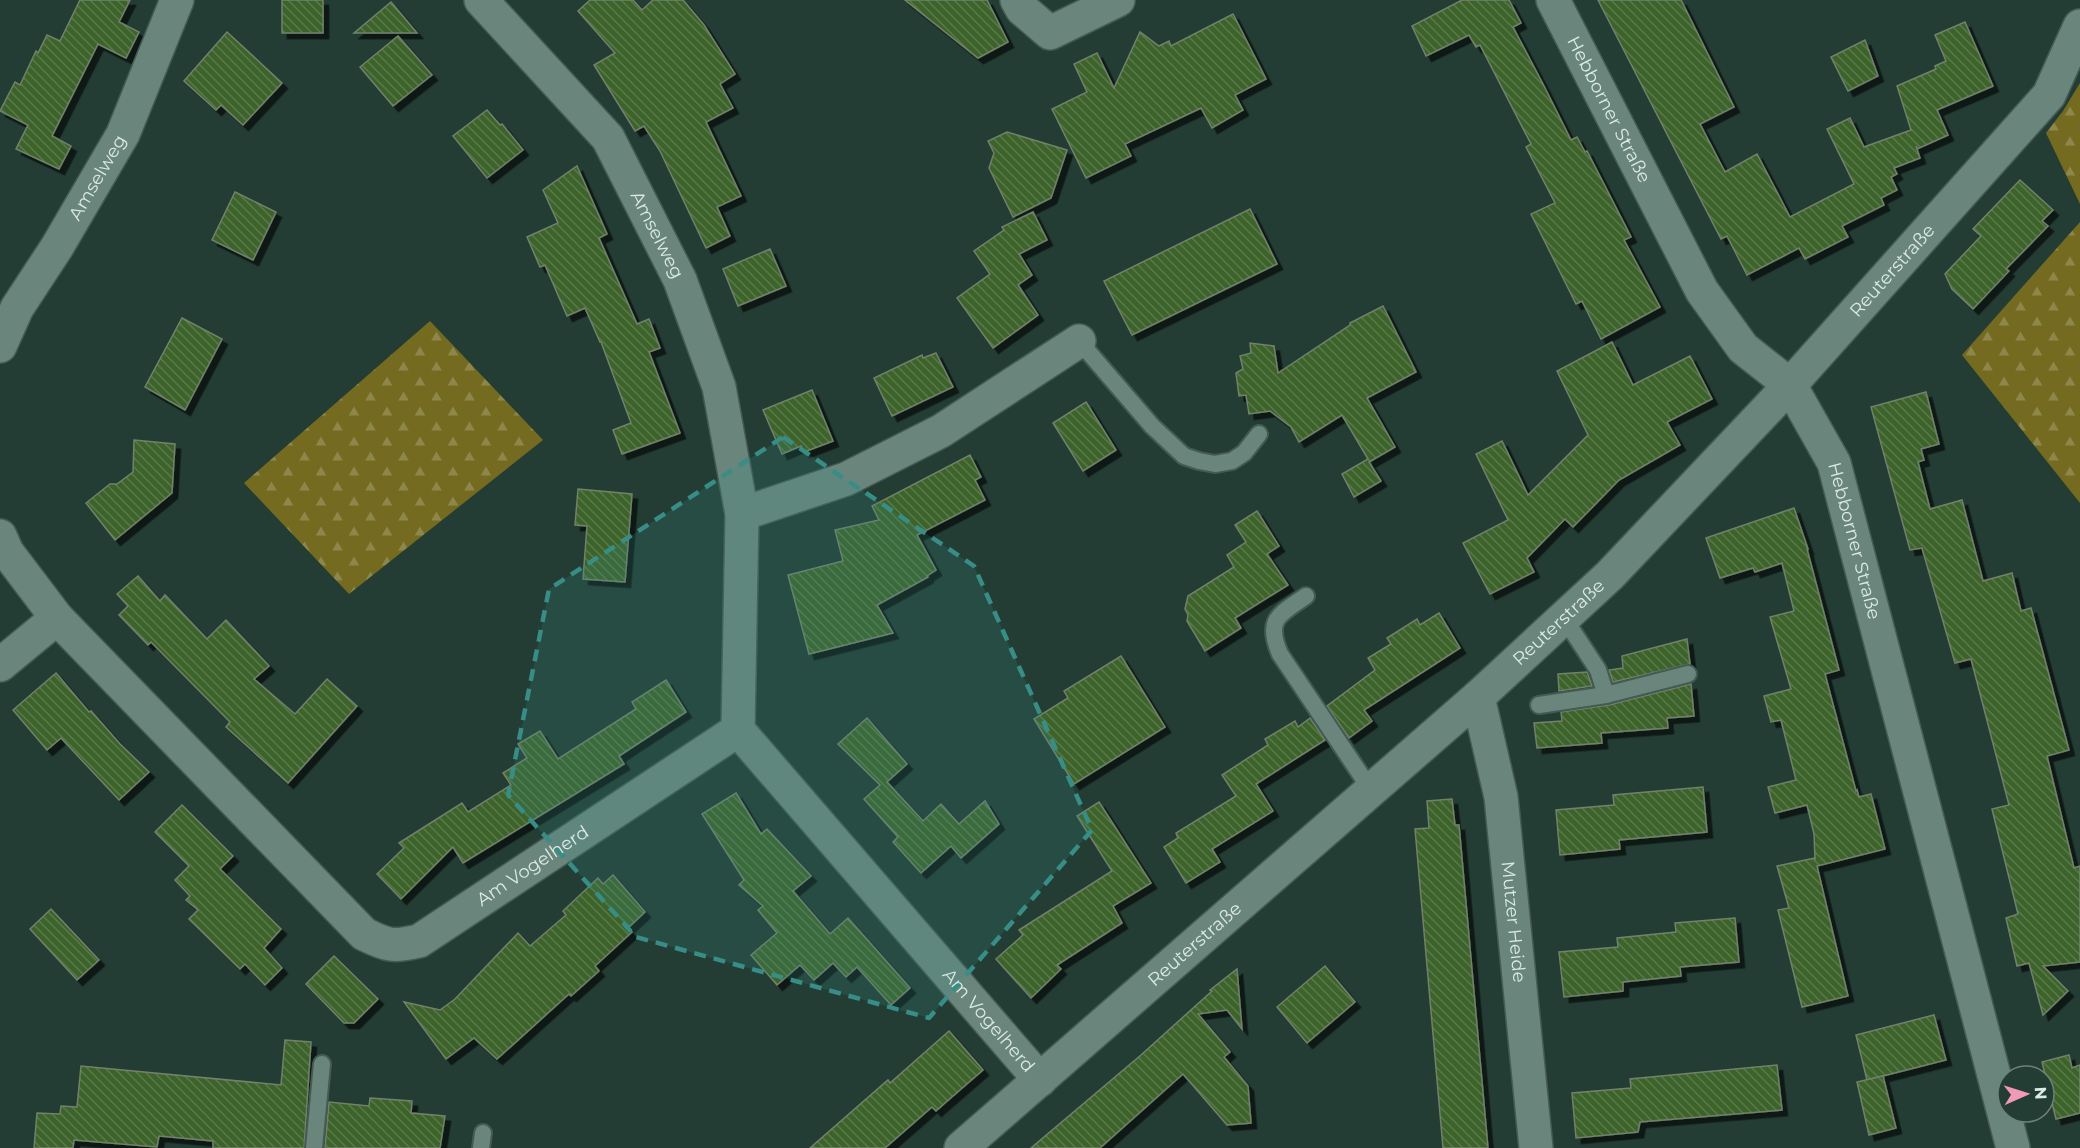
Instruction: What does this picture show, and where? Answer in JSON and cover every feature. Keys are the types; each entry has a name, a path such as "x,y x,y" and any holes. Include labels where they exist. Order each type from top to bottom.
{"street":[{"name":"Amselweg","path":"0,346 17,308 68,228 123,134 177,0"},
{"name":"Amselweg","path":"481,0 608,138 680,280 719,387 742,514 738,730"},
{"path":"1017,0 1022,9 1050,33 1118,0"},
{"name":"Hebborner Straße","path":"1553,0 1701,291 1743,348 1791,385 1834,463 2013,1148"},
{"name":"Reuterstraße","path":"961,1148 1478,698 1610,575 1791,385 2049,95 2080,26"},
{"path":"742,514 846,479 941,430 1079,341"},
{"path":"0,536 6,552 57,618 0,665"},
{"name":"Am Vogelherd","path":"57,618 364,934 396,947 419,941 738,730 1040,1080"},
{"name":"Mutzer Heide","path":"1478,698 1502,797 1536,1148"}],"lane":[{"path":"1079,341 1152,426 1184,456 1199,462 1215,464 1232,461 1244,453 1259,434"},
{"path":"1306,596 1279,615 1274,625 1273,637 1280,654 1371,790"},
{"path":"1564,618 1599,670 1605,695"},
{"path":"1539,705 1605,695 1688,674"},
{"path":"314,1148 322,1064"}],"highlighted area":[{"path":"783,437 974,566 1092,830 929,1018 636,937 508,795 549,589"}],"green space":[{"path":"2080,83 2080,204 2046,133"},
{"path":"2080,222 2080,503 1962,355"},
{"path":"430,321 543,440 349,594 244,483"}],"building":[{"path":"80,0 130,0 119,22 139,32 126,58 98,44 52,136 71,146 59,169 16,149 28,125 0,111 15,82 20,85 36,51 38,53 47,35 60,41"},
{"path":"282,0 323,0 323,33 282,33"},
{"path":"590,0 633,0 642,10 653,0 683,0 704,25 735,74 720,84 733,108 706,122 741,196 717,207 730,236 706,248 660,151 644,126 635,131 594,65 615,53 578,11"},
{"path":"905,0 987,0 1008,42 978,58"},
{"path":"1462,0 1509,0 1521,23 1513,27 1571,140 1577,137 1585,152 1587,151 1631,237 1624,240 1660,307 1601,339 1582,301 1576,304 1531,214 1555,203 1526,147 1531,144 1480,45 1476,47 1469,35 1426,56 1412,26"},
{"path":"1598,0 1681,0 1734,107 1700,124 1725,172 1757,154 1790,217 1854,184 1827,129 1850,118 1864,147 1911,130 1897,86 1936,69 1935,66 1946,61 1935,35 1965,22 1993,86 1937,110 1948,135 1917,149 1920,158 1894,168 1897,174 1891,177 1897,190 1881,198 1884,205 1842,226 1848,237 1805,259 1799,248 1747,275 1727,236 1721,239"},
{"path":"391,2 417,33 354,33"},
{"path":"1233,14 1266,79 1235,95 1243,110 1212,128 1201,108 1125,144 1131,156 1086,178 1052,109 1087,92 1074,64 1097,53 1114,88 1140,32 1159,46 1169,41 1171,46"},
{"path":"227,32 282,83 243,125 221,105 216,110 184,81"},
{"path":"398,36 432,75 393,106 360,67"},
{"path":"1865,40 1878,76 1848,91 1831,57"},
{"path":"487,110 523,150 487,178 453,136"},
{"path":"1007,132 1067,150 1051,198 1013,217 989,168 994,153 988,141"},
{"path":"577,166 607,234 599,238 637,324 649,319 660,348 649,352 680,433 622,454 613,430 631,423 601,342 585,308 567,316 545,265 540,267 527,237 558,223 543,190"},
{"path":"2020,180 2053,210 2042,221 2048,226 2006,269 2009,271 1973,309 1952,289 1945,274 1981,236 1973,229"},
{"path":"235,192 276,212 253,260 212,240"},
{"path":"1250,209 1277,264 1132,335 1104,281"},
{"path":"1033,212 1047,240 1019,254 1032,275 1018,285 1038,315 993,348 957,298 990,274 974,251 1004,230 1002,227"},
{"path":"770,249 786,286 738,306 723,269"},
{"path":"1383,306 1416,372 1367,398 1395,447 1369,462 1381,481 1354,497 1342,474 1368,459 1342,415 1299,442 1291,427 1270,411 1249,414 1246,395 1239,396 1236,373 1243,369 1240,356 1251,353 1250,343 1274,346 1278,373 1350,323"},
{"path":"182,318 222,339 185,410 145,387"},
{"path":"1612,342 1633,385 1690,356 1712,399 1667,422 1680,445 1619,480 1573,527 1565,519 1527,558 1534,572 1490,594 1463,543 1508,520 1476,454 1502,441 1528,495 1588,435 1557,371"},
{"path":"936,353 953,387 892,416 874,378 922,355 923,358"},
{"path":"812,390 833,441 804,452 801,446 782,454 763,410"},
{"path":"1926,392 1939,444 1921,449 1924,460 1918,462 1930,509 1962,500 1983,581 2012,573 2021,611 2031,608 2069,750 2047,756 2074,868 2080,866 2080,962 2043,966 2068,991 2043,1015 2029,963 2017,966 2006,918 2018,914 1992,809 2009,805 1971,659 1955,663 1922,548 1910,550 1871,407"},
{"path":"1086,402 1116,450 1083,471 1053,423"},
{"path":"134,440 175,444 172,493 115,540 86,503 110,484 117,484 133,472"},
{"path":"970,455 981,477 975,480 985,500 917,535 936,570 928,577 877,605 893,633 809,654 788,575 843,561 835,530 879,520 872,506"},
{"path":"578,489 632,494 625,582 583,579 587,526 575,525"},
{"path":"1794,508 1808,549 1839,670 1825,674 1856,791 1859,797 1871,794 1885,849 1817,866 1848,996 1802,1007 1778,910 1789,908 1777,866 1815,858 1814,834 1807,805 1775,813 1768,787 1796,780 1781,720 1771,722 1764,696 1791,689 1770,617 1794,611 1782,563 1755,572 1753,568 1720,578 1706,538"},
{"path":"1257,511 1279,546 1267,554 1288,585 1235,618 1241,628 1205,651 1187,621 1188,615 1185,609 1188,596 1234,567 1227,555 1246,542 1235,525"},
{"path":"138,576 160,601 165,595 207,639 226,620 269,666 254,679 295,714 327,679 357,706 288,783 226,727 230,722 151,642 148,645 119,615 128,606 117,594"},
{"path":"1439,613 1460,648 1364,710 1372,721 1349,738 1327,706 1375,670 1368,658 1391,644 1387,638 1417,619 1420,625"},
{"path":"1687,639 1690,664 1613,682 1609,670 1623,668 1622,656"},
{"path":"1121,656 1165,727 1074,784 1034,719 1068,698 1064,691"},
{"path":"1587,672 1592,686 1559,691 1558,674"},
{"path":"56,673 89,712 91,711 149,772 119,800 61,738 47,750 13,710"},
{"path":"666,680 686,712 619,756 624,764 463,863 453,847 401,899 377,874 404,848 399,843 462,803 468,812 511,785 503,773 527,758 518,744 540,731 558,759 636,709 632,702"},
{"path":"1691,684 1694,716 1667,718 1668,728 1601,733 1602,743 1537,748 1534,723 1562,721 1561,712 1609,705"},
{"path":"867,718 907,764 887,782 923,821 941,804 959,824 985,801 999,824 961,858 951,846 921,873 893,842 898,837 864,799 880,785 838,744"},
{"path":"1310,718 1325,740 1256,784 1273,811 1212,849 1220,862 1186,883 1164,847 1178,838 1176,833 1236,796 1222,775 1268,745 1265,739 1295,721 1298,727"},
{"path":"1703,787 1707,832 1619,840 1620,849 1560,855 1556,810 1614,805 1613,795"},
{"path":"736,793 761,834 767,829 811,876 793,891 830,934 848,918 910,988 891,1005 857,967 846,977 833,963 814,980 800,965 777,985 751,955 777,933 758,910 763,906 739,885 744,880 702,814"},
{"path":"1452,799 1455,825 1459,825 1488,1148 1443,1148 1415,829 1429,828 1427,801"},
{"path":"1099,802 1151,883 1113,906 1122,923 1057,965 1061,969 1031,998 996,959 1023,935 1019,930 1112,871 1077,816"},
{"path":"182,805 233,856 220,869 281,929 264,948 282,968 265,985 245,964 240,969 189,919 198,910 186,900 190,896 175,880 189,866 155,832"},
{"path":"613,875 645,912 628,928 632,932 595,966 599,971 571,996 569,994 497,1059 474,1038 446,1059 404,1002 440,1010 455,999 518,933 530,946 566,915 563,911 598,878 603,884"},
{"path":"51,909 99,960 77,980 30,929"},
{"path":"1735,918 1739,962 1680,967 1681,976 1623,982 1623,991 1564,997 1559,952 1618,947 1617,938 1676,932 1675,923"},
{"path":"334,956 378,999 354,1023 344,1023 306,984"},
{"path":"1325,966 1355,1002 1307,1043 1277,1007"},
{"path":"1237,969 1242,1029 1227,1010 1198,1014 1230,1052 1224,1057 1248,1086 1251,1123 1227,1125 1183,1074 1100,1148 1031,1148 1141,1055 1212,991 1210,990"},
{"path":"1934,1015 1946,1060 1867,1080 1856,1035"},
{"path":"949,1031 983,1070 936,1111 932,1107 885,1148 810,1148 888,1080 890,1083"},
{"path":"285,1040 311,1042 304,1148 213,1148 213,1141 159,1136 157,1147 74,1140 73,1148 34,1148 37,1113 60,1114 61,1106 77,1107 81,1066 281,1085"},
{"path":"2069,1055 2072,1068 2080,1065 2080,1113 2056,1119 2056,1064 2042,1064 2042,1062"},
{"path":"1777,1065 1782,1110 1640,1122 1638,1132 1576,1138 1572,1093 1631,1088 1630,1079"},
{"path":"1883,1076 1896,1128 1869,1135 1857,1082"},
{"path":"370,1098 412,1101 411,1113 445,1116 440,1148 325,1148 329,1102 369,1106"}]}
